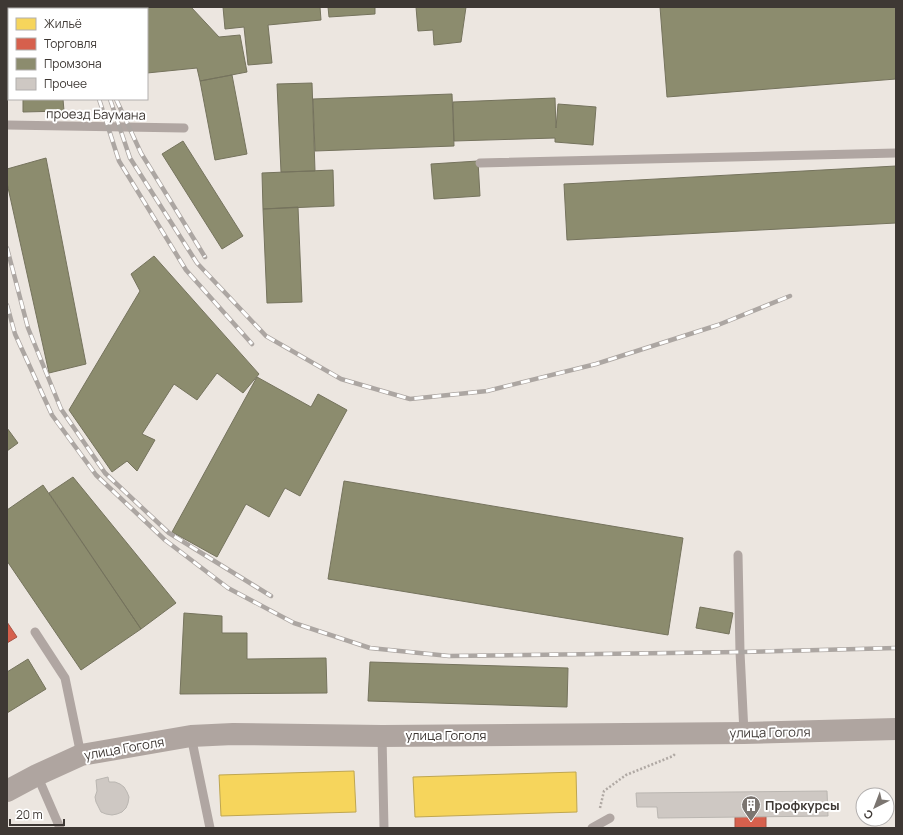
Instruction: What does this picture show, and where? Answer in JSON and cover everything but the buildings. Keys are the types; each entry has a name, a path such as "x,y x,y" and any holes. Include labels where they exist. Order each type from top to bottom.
{"main road":[{"name":"улица Гоголя","path":"7,791 37,775 81,755 191,736 233,734 382,736 699,734 896,729"}],"lane":[{"name":"проезд Баумана","path":"7,125 184,128"},
{"path":"480,163 896,153"},
{"path":"738,555 740,652 744,733"},
{"path":"35,632 66,678 81,755"},
{"path":"191,736 210,828"},
{"path":"382,736 384,828"},
{"path":"37,775 60,828"},
{"path":"594,827 610,818"}],"path":[{"path":"594,827 604,791 626,775 673,756 699,734"}],"railway":[{"path":"7,42 8,38"},
{"path":"99,100 119,161 186,270 252,344"},
{"path":"110,100 130,158 197,263 266,336 341,379 410,399 487,391 596,364 718,325 790,296"},
{"path":"116,100 141,153 205,257"},
{"path":"7,248 28,328 61,409 105,473 169,533 271,596"},
{"path":"7,305 15,334 52,415 96,475 165,540 228,588 294,623 370,648 449,656 740,652 896,648"}],"place":[{"name":"Профкурсы","path":"751,822"}]}
